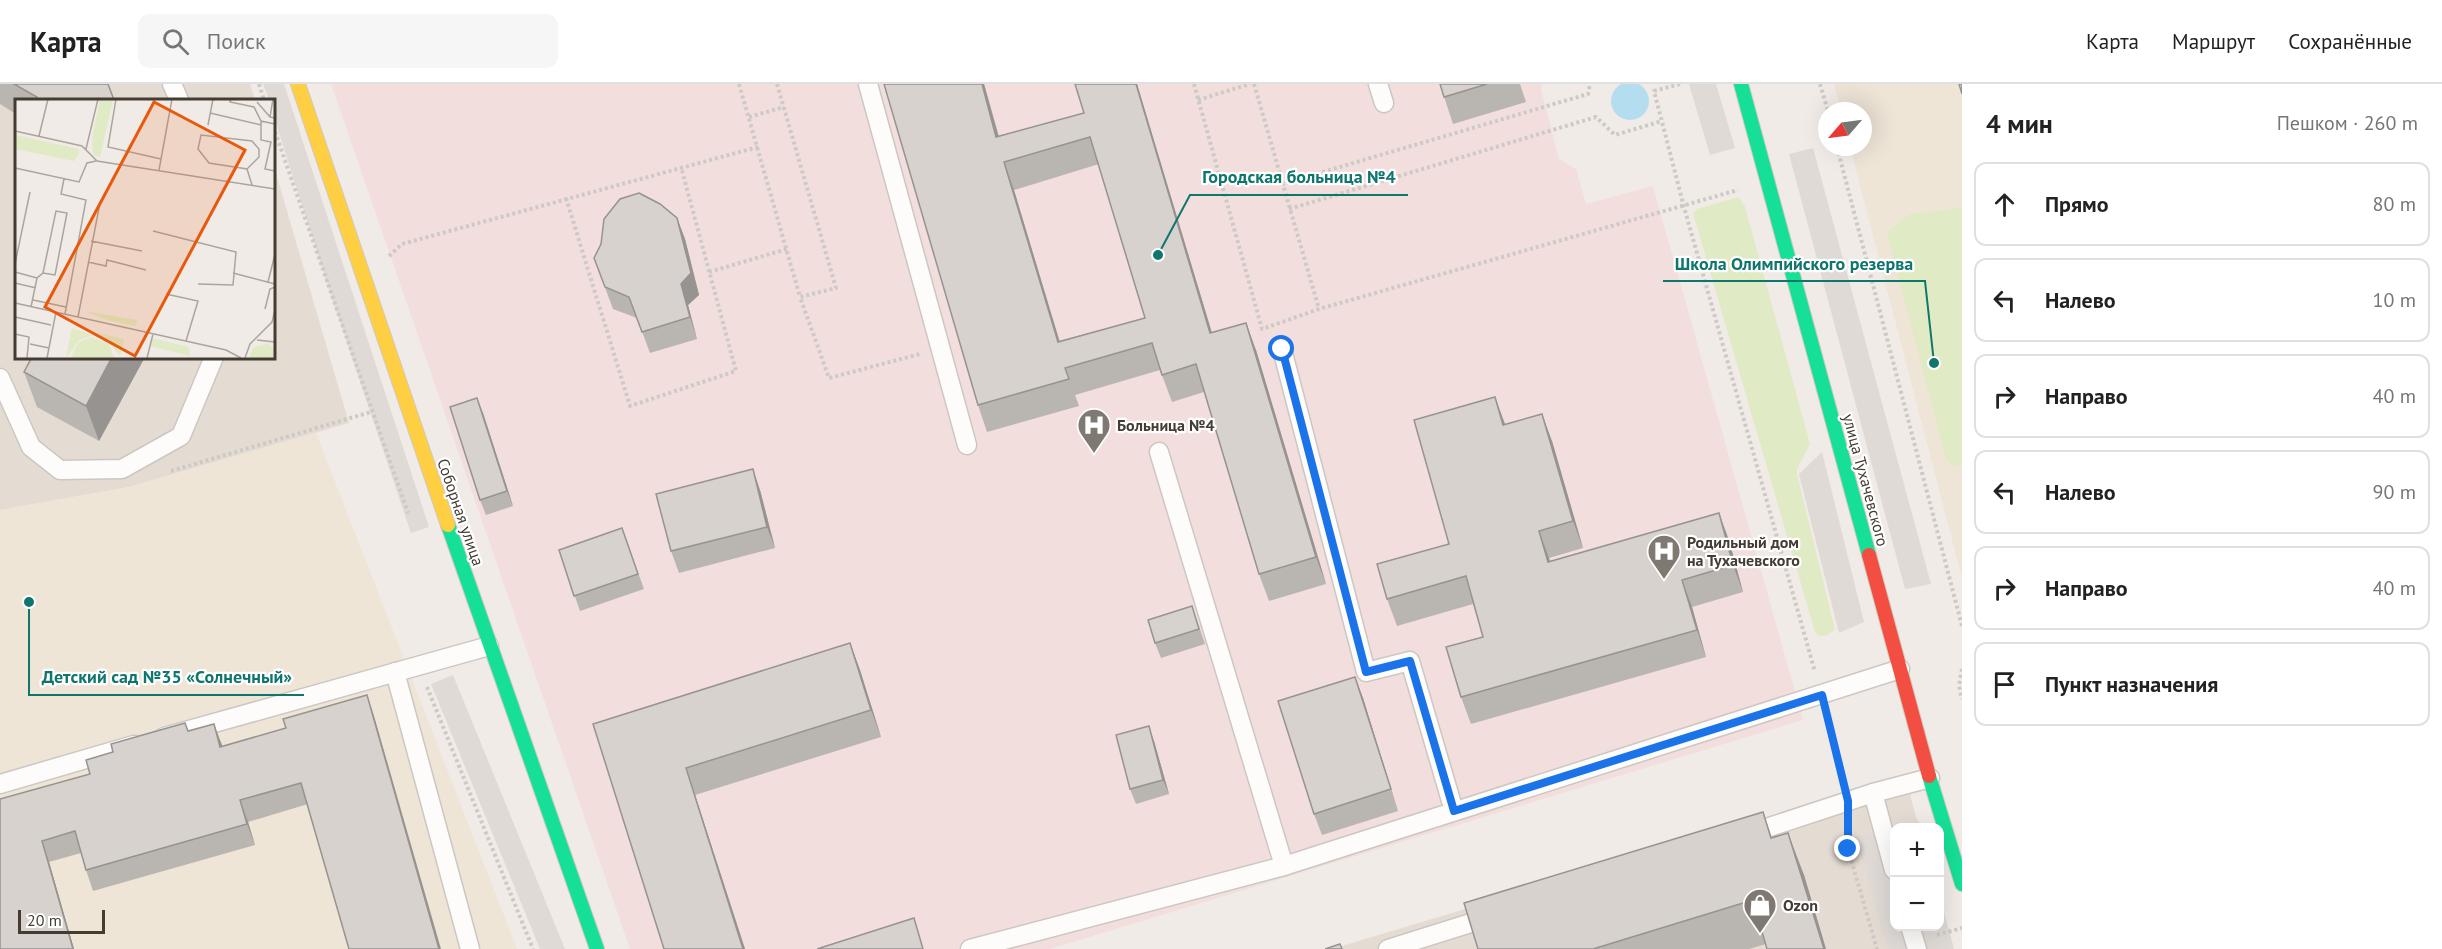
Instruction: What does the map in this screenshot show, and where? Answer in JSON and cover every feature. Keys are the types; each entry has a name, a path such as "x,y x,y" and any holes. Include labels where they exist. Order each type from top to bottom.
{"street":[{"name":"Соборная улица","path":"298,84 489,646 597,949"},
{"name":"улица Тухачевского","path":"1741,84 1930,778 1956,844 1962,884"}],"lane":[{"path":"172,84 179,99"},
{"path":"868,84 967,445"},
{"path":"1378,84 1384,103"},
{"path":"1282,349 1366,672 1410,661 1454,811"},
{"path":"0,378 31,447 60,470 122,469 181,436 214,358"},
{"path":"1159,452 1284,866"},
{"path":"0,784 489,646"},
{"path":"970,949 1284,866 1900,669"},
{"path":"395,672 470,949"},
{"path":"1725,841 1873,793 1930,778"},
{"path":"1873,793 1890,855"},
{"path":"1388,949 1412,946 1512,909"},
{"path":"1911,931 1917,949"}],"path":[{"path":"259,84 264,99"},
{"path":"739,84 800,297 829,378 941,348"},
{"path":"777,84 836,288 800,297"},
{"path":"1194,84 1262,329 1318,309 1684,207 1768,181"},
{"path":"1198,100 1252,84 1318,309"},
{"path":"1282,184 1588,94 1590,84"},
{"path":"1651,84 1822,695 1848,801 1848,849 1877,949"},
{"path":"1654,91 1680,84"},
{"path":"1821,84 1826,102"},
{"path":"749,117 784,106"},
{"path":"1289,209 1596,117 1615,135 1662,121"},
{"path":"274,129 410,520"},
{"path":"402,244 758,147"},
{"path":"1839,156 1962,626"},
{"path":"566,198 630,406 736,371 681,167"},
{"path":"709,272 787,249"},
{"path":"168,472 371,412"},
{"path":"418,666 533,949"},
{"path":"1962,669 1959,686 1962,699"}],"shaded area":[{"path":"0,84 250,84 255,99 15,99 15,358 274,358 274,166 349,423 129,487 0,510"},
{"path":"263,84 284,84 429,527 411,533 274,117 274,99 269,99"},
{"name":"Больница №4","path":"331,84 1543,84 1541,89 1559,159 1576,169 1586,204 1653,186 1803,720 1050,949 630,949"},
{"path":"1689,84 1716,84 1735,148 1710,155"},
{"path":"1834,84 1962,84 1962,578 1852,156 1872,156 1872,102 1839,102"},
{"path":"1813,148 1931,584 1905,589 1789,154"},
{"path":"316,433 517,949 0,949 0,510 129,487"},
{"path":"1822,452 1864,622 1839,633 1799,474"},
{"path":"453,675 565,949 540,949 431,684"},
{"path":"1905,777 1918,823 1890,823 1890,931 1944,931 1944,913 1954,949 1332,949"},
{"path":"1890,828 1890,931 1944,931 1944,913 1954,949 1888,949 1855,837"}],"green space":[{"path":"1739,197 1745,207 1810,444 1797,469 1797,474 1835,630 1827,635 1819,636 1815,632 1693,213 1697,209"},
{"path":"1962,208 1962,464 1955,467 1946,459 1887,233 1910,214"}],"water":[{"path":"1630,82 1643,88 1649,101 1643,114 1630,120 1617,114 1611,101 1617,88"}],"building":[{"path":"14,84 108,84 114,99 38,99"},
{"path":"884,84 982,84 996,137 1084,113 1075,84 1136,84 1210,333 1246,323 1316,557 1259,574 1196,364 1162,375 1152,343 1065,368 1069,379 978,405","holes":["1090,137 1145,318 1058,342 1004,162"]},
{"path":"1440,84 1487,84 1444,97"},
{"path":"639,193 660,204 677,218 691,273 681,284 690,317 642,332 629,297 605,287 594,258 601,244 604,219 620,199"},
{"path":"31,358 111,358 86,406 24,372"},
{"name":"Родильный дом на Тухачевского","path":"1495,397 1503,425 1542,414 1573,521 1539,531 1548,562 1719,513 1733,565 1682,580 1697,630 1461,697 1446,647 1483,637 1466,576 1387,599 1377,564 1449,544 1414,420"},
{"path":"477,398 507,491 480,500 450,407"},
{"path":"753,469 767,527 671,551 656,494"},
{"path":"622,528 638,574 574,596 559,550"},
{"path":"1192,606 1199,629 1155,643 1148,620"},
{"path":"850,643 871,710 686,768 743,949 664,949 593,724"},
{"path":"1355,677 1391,789 1314,814 1278,701"},
{"path":"367,695 439,949 349,949 301,783 240,800 247,824 86,870 75,831 42,841 73,949 0,949 0,799 90,774 86,760 113,752 111,744 185,723 188,731 214,724 220,747 286,728 283,719"},
{"path":"1149,726 1163,780 1130,789 1116,735"},
{"path":"1763,812 1771,838 1788,833 1824,949 1767,949 1753,900 1593,949 1478,949 1464,903"},
{"path":"914,918 923,949 817,949"},
{"path":"1340,944 1342,949 1325,949"}],"traffic: fast":[{"path":"1741,84 1869,555"},
{"path":"448,525 597,949"},
{"path":"1929,776 1962,884"}],"traffic: slow":[{"path":"298,84 448,525"}],"traffic: jam":[{"path":"1869,555 1929,776"}],"place":[{"name":"Городская больница №4","path":"1158,255"},
{"name":"Школа Олимпийского резерва","path":"1934,363"},
{"name":"Больница №4","path":"1094,454"},
{"name":"Родильный дом на Тухачевского","path":"1664,580"},
{"name":"Детский сад №35 «Солнечный»","path":"29,602"},
{"name":"Ozon","path":"1760,934"}],"route":[{"path":"1282,349 1366,672 1410,661 1454,811 1822,695 1848,801 1848,849"}]}
